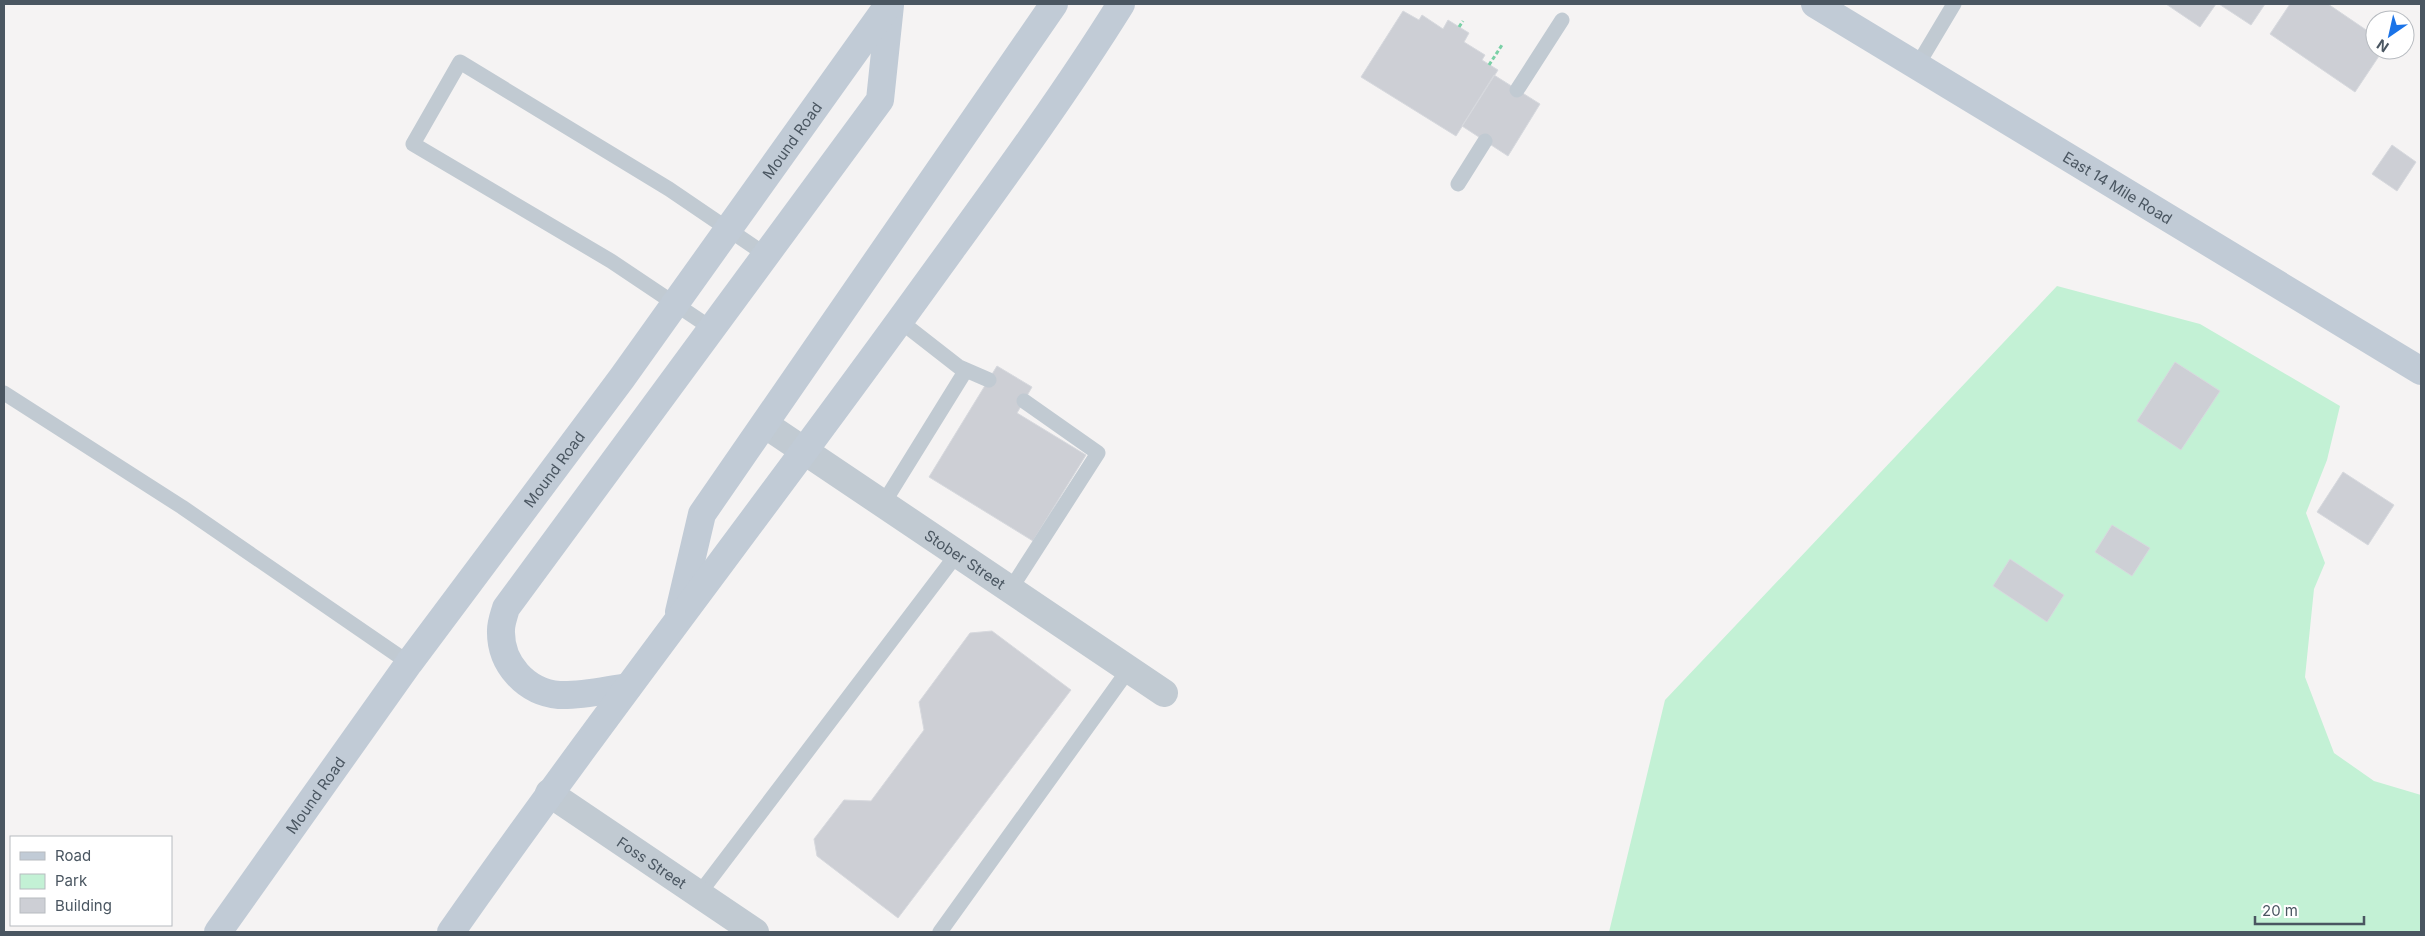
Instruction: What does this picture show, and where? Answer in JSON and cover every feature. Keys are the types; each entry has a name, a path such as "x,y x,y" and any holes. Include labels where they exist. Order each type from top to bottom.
{"main road":[{"name":"Mound Road","path":"218,932 408,663 622,378 890,4"},
{"path":"628,687 577,694 557,694 533,688 515,674 504,653 501,630 506,608 880,100 890,4"},
{"path":"676,623 702,514 766,425 1054,4"},
{"path":"451,932 549,793 805,452 1022,152 1120,4"},
{"name":"East 14 Mile Road","path":"1815,4 2421,371"}],"street":[{"name":"Stober Street","path":"766,425 1164,693"},
{"name":"Foss Street","path":"549,793 755,932"}],"lane":[{"path":"1917,66 1954,4"},
{"path":"1517,90 1562,20"},
{"path":"711,328 611,261 413,144 460,62 729,228 766,255"},
{"path":"1458,184 1485,141"},
{"path":"900,321 966,370 989,380"},
{"path":"884,504 966,370"},
{"path":"4,393 182,507 408,663"},
{"path":"1010,590 1098,453 1024,401"},
{"path":"699,894 957,554"},
{"path":"940,932 1129,669"}],"path":[{"path":"1459,27 1463,21"},
{"path":"1489,65 1502,45"}],"green space":[{"path":"2057,286 2200,324 2340,406 2327,460 2306,513 2325,563 2314,589 2305,677 2334,753 2374,781 2421,795 2421,932 1609,932 1665,700"}],"building":[{"path":"2166,4 2216,4 2200,27"},
{"path":"2219,4 2265,4 2251,25"},
{"path":"2290,4 2328,4 2365,29 2365,60 2376,60 2355,92 2270,34"},
{"path":"1403,11 1419,20 1422,15 1443,29 1448,20 1469,33 1464,42 1485,55 1482,60 1498,70 1456,136 1361,77"},
{"path":"1494,75 1540,104 1508,156 1462,126"},
{"path":"2392,145 2416,162 2397,191 2372,174"},
{"path":"2175,362 2220,391 2181,450 2137,421"},
{"path":"997,366 1032,387 1017,413 1086,455 1033,541 929,477"},
{"path":"2343,472 2394,505 2368,545 2317,512"},
{"path":"2112,525 2150,548 2132,576 2095,552"},
{"path":"2010,559 2064,595 2047,622 1993,586"},
{"path":"992,631 1071,690 898,918 817,856 814,839 844,800 871,801 924,730 919,702 970,633"}]}
